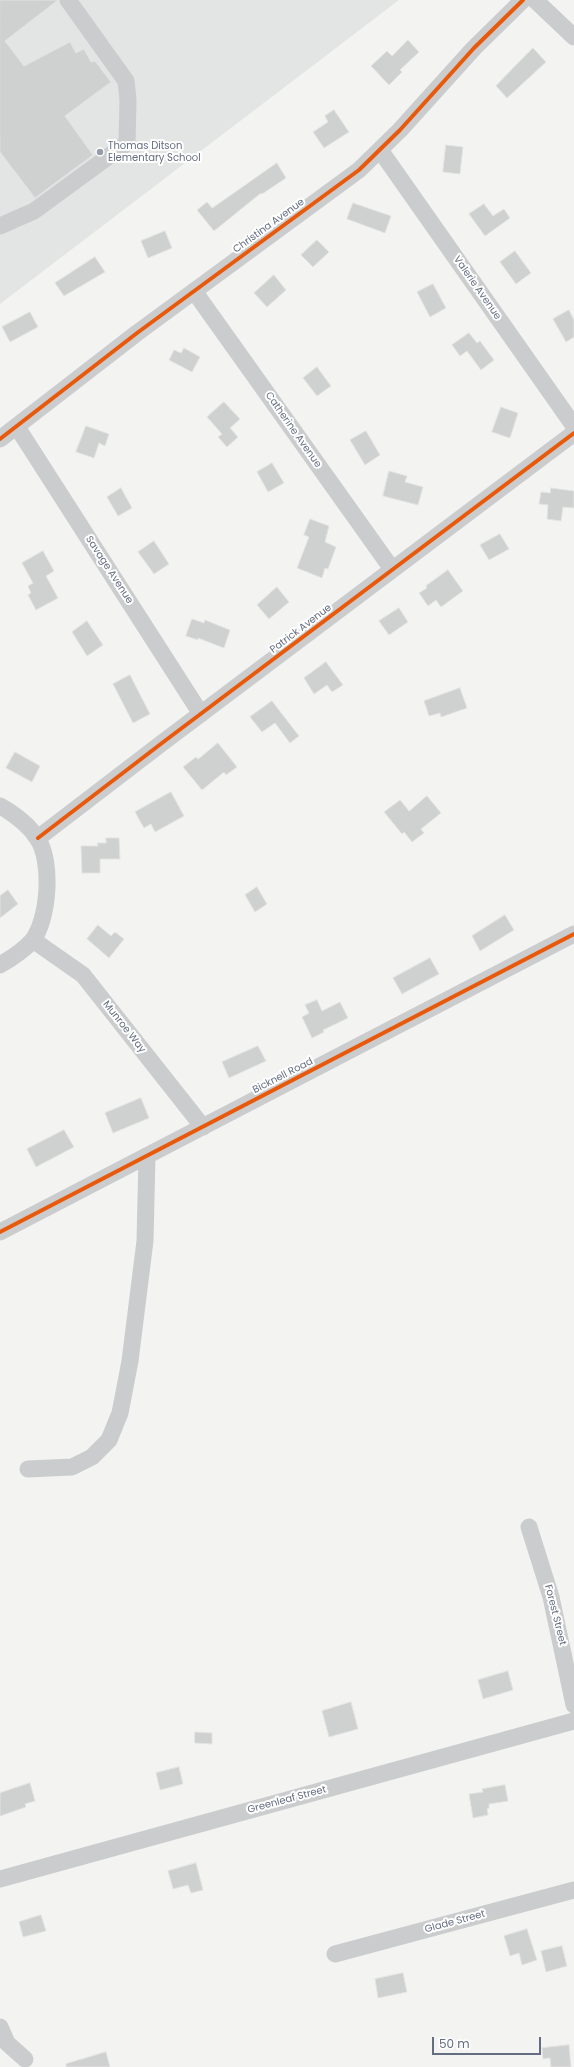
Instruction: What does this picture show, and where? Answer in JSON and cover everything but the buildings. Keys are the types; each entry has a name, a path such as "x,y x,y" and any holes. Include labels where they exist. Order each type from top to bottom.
{"street":[{"path":"0,226 34,211 127,143 128,100 126,81 68,0"},
{"name":"Christina Avenue","path":"0,439 194,291 325,195 380,150 474,48 524,0"},
{"path":"535,0 574,37"},
{"name":"Valerie Avenue","path":"380,150 574,426"},
{"name":"Catherine Avenue","path":"194,291 392,570"},
{"name":"Savage Avenue","path":"17,426 201,714"},
{"name":"Patrick Avenue","path":"38,838 574,433"},
{"path":"0,806 24,823 38,838 43,850 47,883 46,899 39,929 33,940 24,950 0,965"},
{"name":"Bicknell Road","path":"0,1232 574,934"},
{"name":"Munroe Way","path":"33,940 83,975 203,1127"},
{"path":"28,1469 72,1467 92,1457 109,1440 120,1413 130,1361 145,1241 147,1156"},
{"name":"Forest Street","path":"529,1527 552,1597 574,1705"},
{"name":"Greenleaf Street","path":"0,1879 574,1721"},
{"name":"Glade Street","path":"336,1954 574,1890"},
{"path":"0,2027 6,2043 25,2059"}],"shaded area":[{"name":"Thomas Ditson Elementary School","path":"0,0 399,0 0,304"}],"cycle path":[{"path":"0,439 137,333 359,170 400,130 474,48 523,0"},
{"path":"38,838 574,433"},
{"path":"0,1232 574,934"}],"place":[{"name":"Thomas Ditson Elementary School","path":"100,152"}]}
